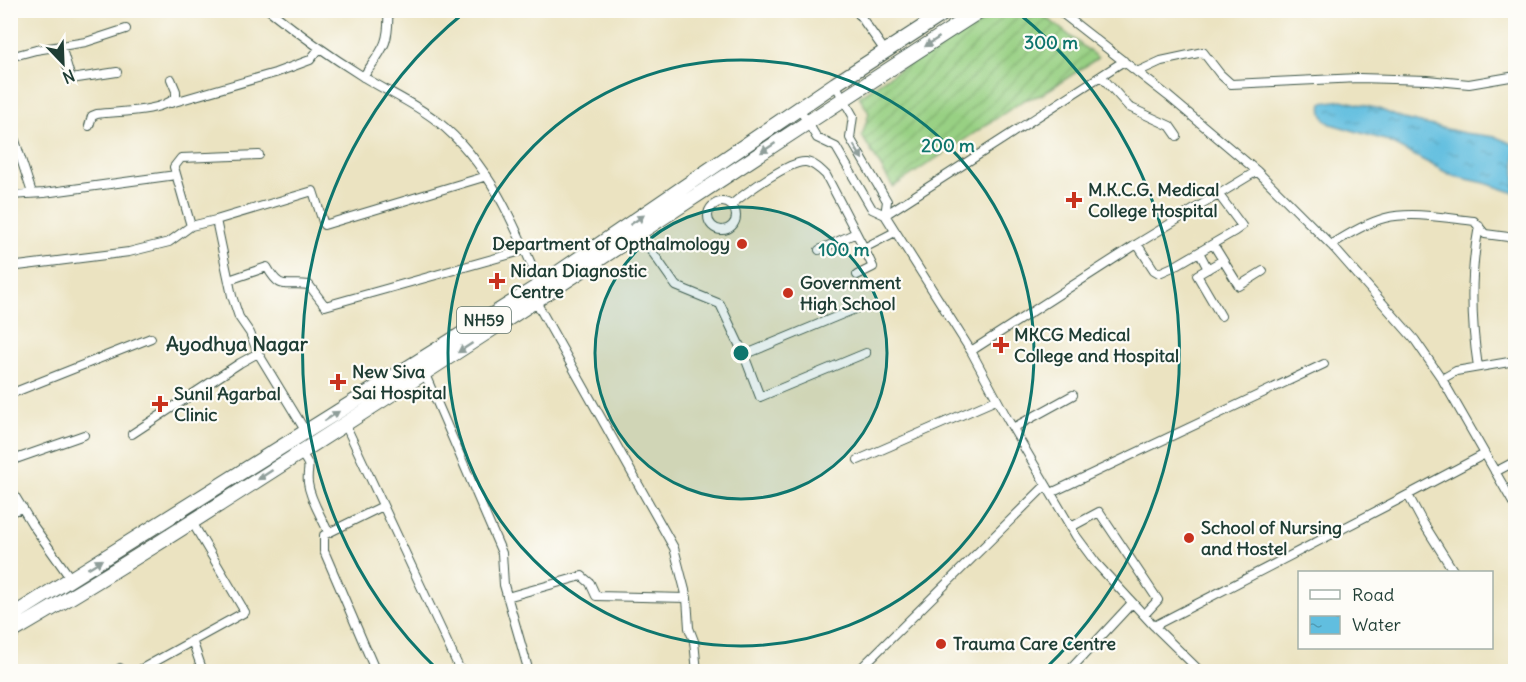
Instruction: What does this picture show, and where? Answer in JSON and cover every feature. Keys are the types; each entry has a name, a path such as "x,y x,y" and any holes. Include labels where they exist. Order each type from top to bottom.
{"highway":[{"name":"NH59","path":"10,618 306,432 421,368 539,292 799,108 949,10"},
{"path":"539,292 639,233 981,10"},
{"path":"10,633 94,585 345,424 421,368"}],"street":[{"path":"269,10 319,49 435,119 466,149 487,176 525,250 539,292 674,548 687,598 689,628 694,641 697,672"},
{"path":"363,76 386,44 389,31 388,10"},
{"path":"856,10 885,51"},
{"path":"1058,10 1124,61 1257,171 1331,245 1415,340 1442,379 1515,508"},
{"path":"10,57 86,42 126,29"},
{"path":"61,46 71,79 117,72"},
{"path":"88,126 92,116 97,114 163,106 275,73 310,60 319,49"},
{"path":"1137,72 1161,61 1203,52 1231,84 1359,78 1469,84 1515,76"},
{"path":"885,215 1124,61"},
{"path":"1101,76 1128,107 1170,126 1177,136"},
{"path":"171,79 177,91 176,97 171,102"},
{"path":"835,84 853,116 850,138 887,201 885,215"},
{"path":"799,108 817,138 836,147 872,209 885,215 971,351 1012,428 1071,527 1096,563 1154,626 1201,672"},
{"path":"10,125 32,194"},
{"path":"191,226 174,167 181,158 259,155"},
{"path":"732,205 762,182 792,165 806,162 818,167 826,175 873,267 856,275"},
{"path":"971,351 1137,244 1257,171"},
{"path":"10,195 176,175"},
{"path":"10,267 117,255 139,250 169,242 191,226 313,191 324,225 487,176"},
{"path":"1137,244 1154,270 1159,273 1213,244 1242,226 1220,195"},
{"path":"1331,245 1371,222 1388,217 1416,216 1474,221 1485,234 1515,238"},
{"path":"216,220 239,317 306,432"},
{"path":"1478,367 1473,335 1474,252 1479,226"},
{"path":"864,249 895,232"},
{"path":"639,233 676,286 720,304 744,355 760,397 866,353"},
{"path":"819,250 856,233"},
{"path":"1213,244 1239,286 1263,271"},
{"path":"229,280 267,267 275,281 288,286 309,285 325,306 525,250"},
{"path":"1199,252 1208,269"},
{"path":"1221,316 1197,275 1223,260"},
{"path":"744,355 855,309"},
{"path":"10,394 150,338"},
{"path":"132,434 258,353"},
{"path":"1442,379 1456,371 1509,362"},
{"path":"857,672 1048,489 1324,364"},
{"path":"421,368 502,553 504,585 529,672"},
{"path":"1012,428 1073,395"},
{"path":"858,460 996,400"},
{"path":"345,424 461,672"},
{"path":"10,461 84,435"},
{"path":"300,453 308,462 310,472 308,482 328,532"},
{"path":"1154,626 1485,453"},
{"path":"1495,472 1515,461"},
{"path":"10,488 70,579"},
{"path":"1408,495 1453,571"},
{"path":"376,672 324,551 324,536 383,506"},
{"path":"10,512 23,508"},
{"path":"1071,527 1099,512 1158,600 1144,615"},
{"path":"136,672 245,612 192,522"},
{"path":"507,597 582,576 590,582 596,596 687,598"},
{"path":"1068,672 1132,603"},
{"path":"192,640 203,672"}],"green space":[{"path":"988,11 1038,11 1098,58 1041,95 1024,100 893,187 862,136 869,113 859,96"}],"water":[{"path":"1342,100 1379,109 1403,119 1464,133 1496,137 1515,145 1515,193 1453,176 1385,140 1331,124 1323,115 1322,103"}],"place":[{"name":"M.K.C.G. Medical College Hospital","path":"1074,200"},
{"name":"Department of Opthalmology","path":"742,244"},
{"name":"Nidan Diagnostic Centre","path":"497,281"},
{"name":"Government High School","path":"788,293"},
{"name":"MKCG Medical College and Hospital","path":"1001,345"},
{"name":"New Siva Sai Hospital","path":"338,382"},
{"name":"Sunil Agarbal Clinic","path":"160,404"},
{"name":"School of Nursing and Hostel","path":"1189,538"},
{"name":"Trauma Care Centre","path":"941,644"}],"district":[{"name":"Ayodhya Nagar","path":"237,344"}]}
